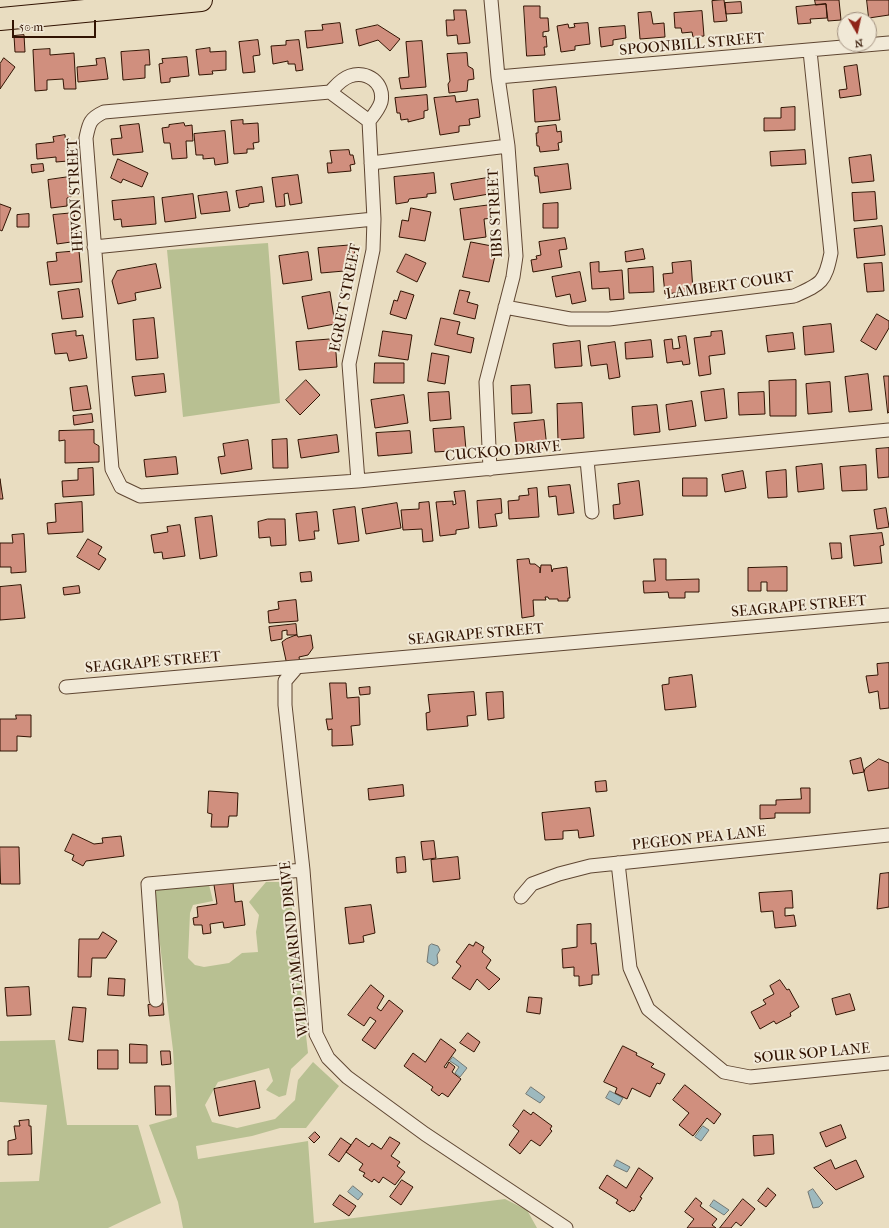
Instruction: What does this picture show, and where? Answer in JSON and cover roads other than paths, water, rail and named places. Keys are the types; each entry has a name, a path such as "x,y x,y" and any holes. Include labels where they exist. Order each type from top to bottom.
{"highway":[{"path":"0,20 201,0"}],"street":[{"name":"IBIS STREET","path":"490,470 486,382 513,277 516,256 508,146 498,77 491,0"},
{"name":"SPOONBILL STREET","path":"498,77 889,43"},
{"name":"LAMBERT COURT","path":"505,307 570,319 609,319 794,296 818,285 827,273 831,253 810,51"},
{"path":"363,74 372,77 378,83 381,103 369,121 330,92 342,80 351,76 363,74"},
{"name":"HEVON STREET","path":"121,487 112,469 94,247 86,138 93,117 104,112 330,92"},
{"name":"EGRET STREET","path":"358,481 349,364 373,250 374,219 369,121"},
{"path":"371,163 508,146"},
{"path":"94,247 374,219"},
{"name":"CUCKOO DRIVE","path":"121,487 140,496 358,481 490,470 889,430"},
{"path":"587,460 592,512"},
{"name":"SEAGRAPE STREET","path":"66,687 889,615"},
{"name":"WILD TAMARIND DRIVE","path":"297,667 286,680 285,706 303,870 316,1034 328,1058 347,1077 425,1134 566,1228"},
{"name":"PEGEON PEA LANE","path":"521,897 532,884 559,874 590,866 889,835"},
{"name":"SOUR SOP LANE","path":"618,864 630,968 648,1009 724,1072 750,1077 889,1063"},
{"path":"156,1000 148,884 303,870"}],"water":[{"path":"432,944 438,946 440,950 437,955 438,963 434,966 427,962 429,946"},
{"path":"453,1057 467,1068 460,1077 455,1073 459,1067 450,1061"},
{"path":"531,1087 545,1097 540,1103 526,1094"},
{"path":"610,1091 623,1098 619,1105 606,1098"},
{"path":"703,1126 709,1130 701,1141 695,1137"},
{"path":"617,1160 630,1167 627,1172 614,1166"},
{"path":"353,1186 363,1194 358,1200 348,1192"},
{"path":"813,1189 823,1203 819,1207 813,1208 808,1192"},
{"path":"714,1200 729,1210 724,1215 710,1206"}]}
